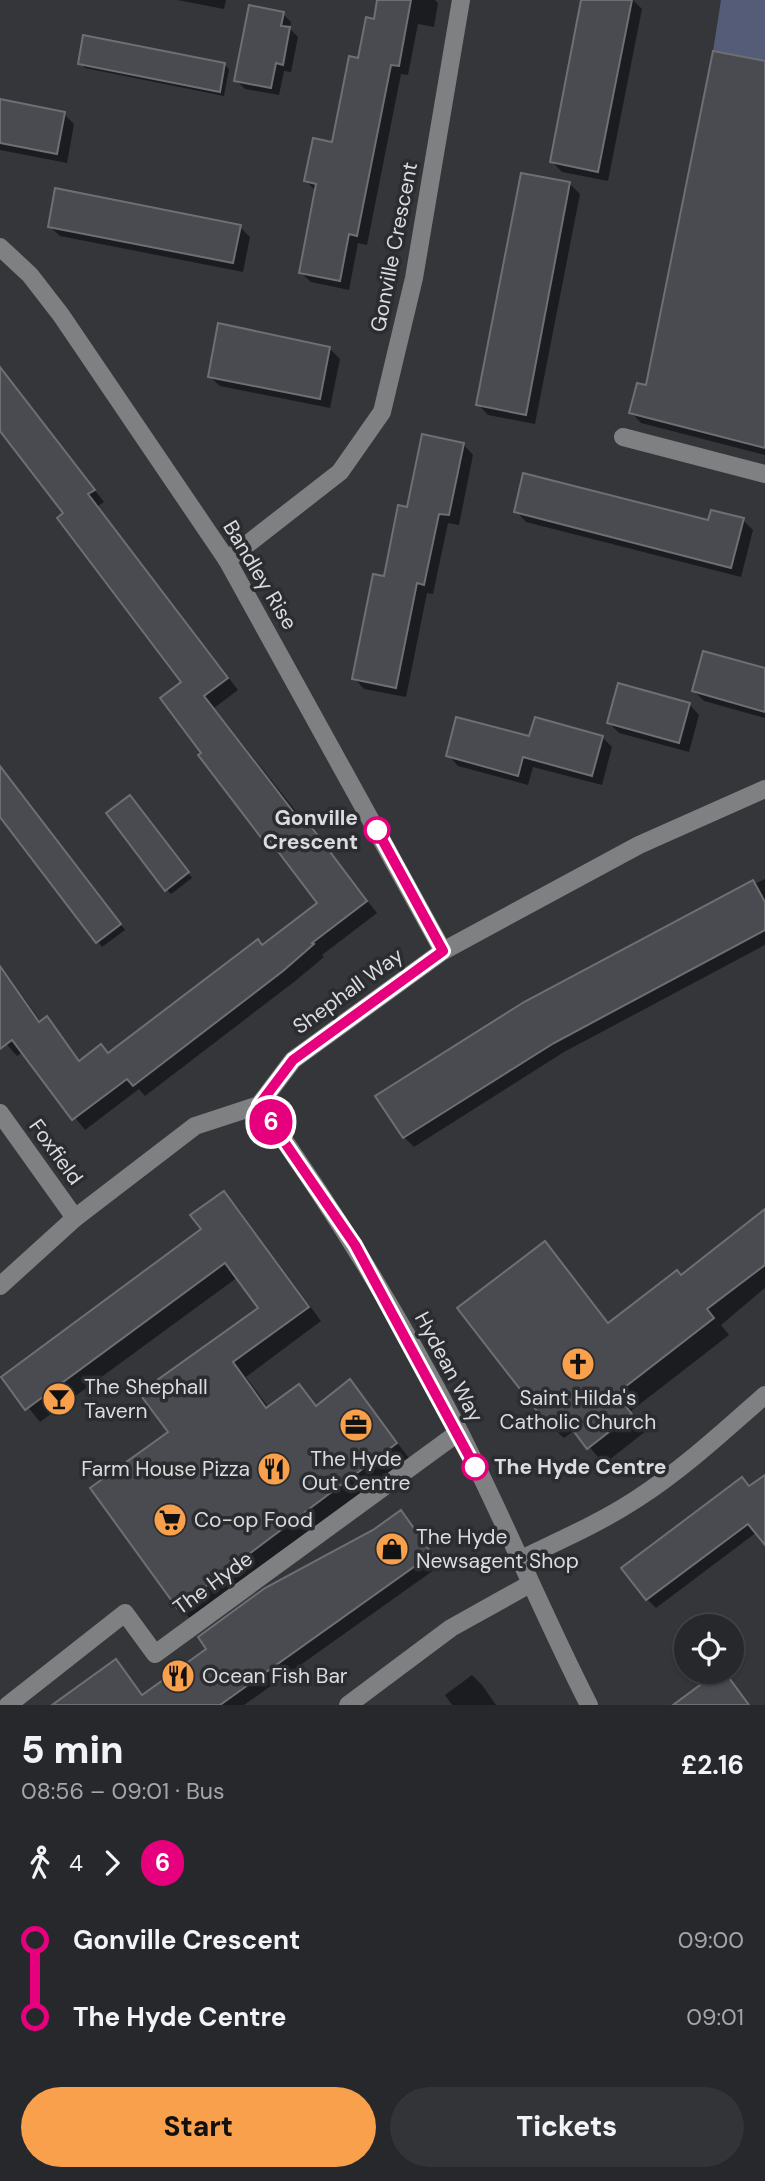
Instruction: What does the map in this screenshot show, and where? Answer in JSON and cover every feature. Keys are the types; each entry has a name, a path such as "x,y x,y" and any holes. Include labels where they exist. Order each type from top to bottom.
{"street":[{"name":"Gonville Crescent","path":"227,560 340,472 382,411 414,278 461,0"},
{"name":"Bandley Rise","path":"0,247 30,275 61,315 151,443 227,560 443,951"},
{"path":"623,437 765,474"},
{"name":"Shephall Way","path":"259,1105 293,1060 443,951 639,845 765,789"},
{"path":"0,1286 75,1218 195,1126 259,1105"},
{"name":"Hydean Way","path":"259,1105 355,1245 459,1432 589,1705"},
{"name":"Foxfield","path":"0,1113 75,1218"},
{"path":"519,1560 598,1522 635,1500 707,1446 765,1395"},
{"name":"The Hyde","path":"8,1705 125,1613 155,1654 459,1432"},
{"path":"348,1705 451,1628 530,1584"}],"shaded area":[{"path":"721,0 765,0 765,62 713,51"}],"building":[{"path":"377,0 411,0 399,66 391,65 357,236 349,234 340,281 299,273 316,184 304,181 313,138 332,142 349,56 358,58 366,17 374,19"},
{"path":"581,0 632,0 598,172 550,162"},
{"path":"249,5 284,12 281,26 290,27 283,65 276,63 271,88 234,81"},
{"path":"83,35 225,63 220,92 78,64"},
{"path":"713,51 765,61 765,448 629,413 637,383 646,385"},
{"path":"0,99 65,112 57,154 0,143"},
{"path":"521,173 570,182 526,415 476,405"},
{"path":"55,188 241,225 233,263 48,227"},
{"path":"218,323 330,347 320,399 208,377"},
{"path":"0,367 95,490 88,494 228,678 204,696 299,819 303,816 367,901 312,943 314,944 283,971 133,1086 127,1079 72,1120 12,1040 0,1049 0,966 39,1022 47,1016 79,1061 101,1044 108,1053 258,939 262,945 317,903 270,841 266,844 198,755 201,753 160,698 181,682 57,518 63,513 0,431"},
{"path":"422,434 464,443 449,515 439,514 424,585 417,583 396,688 352,679 373,574 384,576 398,505 407,507"},
{"path":"523,473 708,520 711,510 744,518 731,568 514,512"},
{"path":"703,651 765,668 765,712 692,691"},
{"path":"618,683 690,703 679,743 607,723"},
{"path":"456,717 529,736 535,717 603,736 592,776 523,757 518,776 446,756"},
{"path":"0,766 121,924 96,943 0,817"},
{"path":"130,795 189,872 165,891 106,813"},
{"path":"753,880 765,902 765,930 554,1043 403,1138 375,1096 524,1002"},
{"path":"224,1191 309,1307 233,1362 266,1408 299,1384 316,1406 350,1379 397,1443 177,1608 90,1488 168,1432 139,1393 258,1308 225,1263 25,1410 1,1377 201,1229 190,1215"},
{"name":"Saint Hilda's Catholic Church","path":"765,1209 765,1265 707,1309 714,1318 616,1394 632,1414 587,1449 560,1413 547,1424 457,1308 545,1241 608,1323 677,1270 681,1275"},
{"path":"765,1475 765,1545 748,1524 646,1600 621,1568 742,1477 749,1486"},
{"path":"401,1510 432,1554 220,1705 52,1705 116,1659 142,1695 206,1649 198,1637 265,1588 373,1530"},
{"path":"701,1684 734,1684 749,1705 673,1705"}],"bus line":[{"name":"6","path":"377,830 443,951 335,1026 293,1060 259,1105 355,1245 459,1432 475,1467"}],"place":[{"name":"Gonville Crescent","path":"377,830"},
{"name":"Saint Hilda's Catholic Church","path":"578,1364"},
{"name":"The Shephall Tavern","path":"59,1399"},
{"name":"The Hyde Out Centre","path":"356,1425"},
{"name":"The Hyde Centre","path":"475,1467"},
{"name":"Farm House Pizza","path":"274,1469"},
{"name":"Co-op Food","path":"170,1520"},
{"name":"The Hyde Newsagent Shop","path":"392,1549"},
{"name":"Ocean Fish Bar","path":"178,1676"}]}
